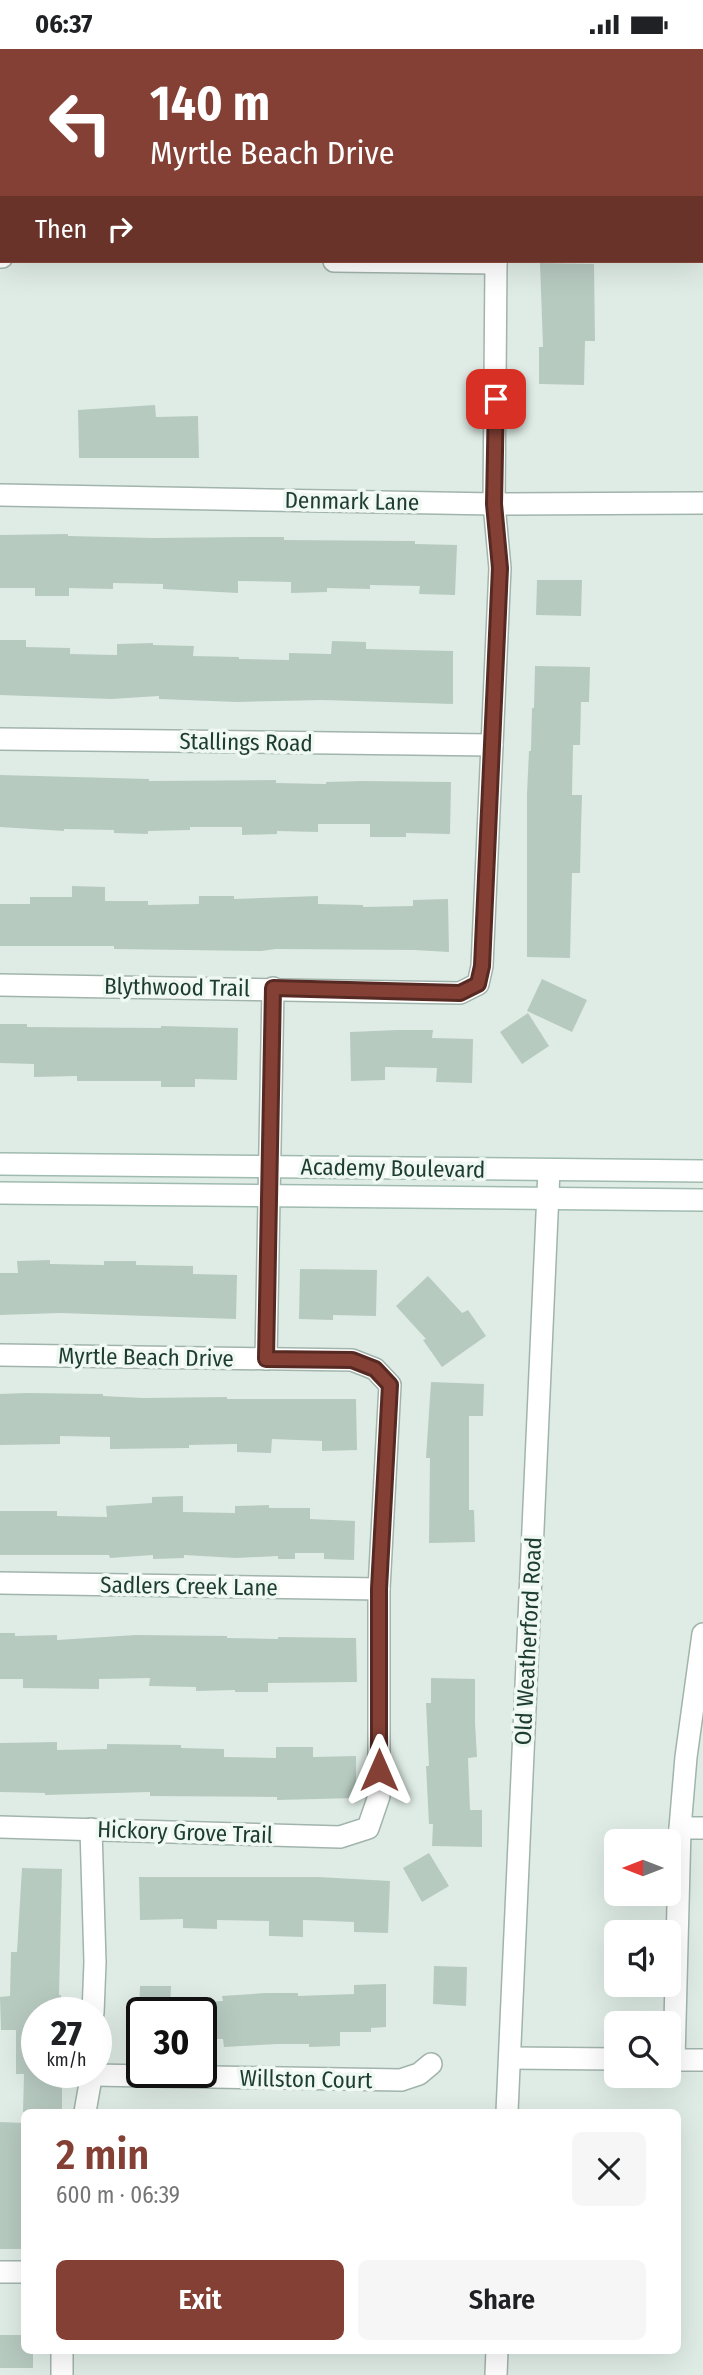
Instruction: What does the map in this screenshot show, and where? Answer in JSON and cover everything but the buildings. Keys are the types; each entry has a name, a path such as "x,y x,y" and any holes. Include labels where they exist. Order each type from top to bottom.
{"street":[{"path":"492,745 500,568 494,504 496,263"},
{"name":"Denmark Lane","path":"0,495 494,504 703,503"},
{"name":"Stallings Road","path":"0,739 492,745"},
{"name":"Blythwood Trail","path":"0,985 460,993 478,984 482,966 492,745"},
{"path":"266,1359 273,988"},
{"name":"Academy Boulevard","path":"0,1164 703,1171"},
{"name":"Old Weatherford Road","path":"507,2109 549,1170"},
{"name":"Academy Boulevard","path":"0,1193 703,1200"},
{"name":"Myrtle Beach Drive","path":"0,1355 352,1360 375,1369 390,1385 379,1589"},
{"name":"Sadlers Creek Lane","path":"0,1583 379,1589"},
{"name":"Hickory Grove Trail","path":"0,1827 340,1837 368,1828 379,1796 379,1589"},
{"path":"673,2011 680,1828 686,1757 703,1633"},
{"path":"680,1828 703,1828"},
{"path":"91,1829 93,1997"},
{"path":"510,2059 604,2059"},
{"path":"681,2060 703,2060"},
{"name":"Willston Court","path":"112,2074 401,2080 419,2074 431,2064"},
{"path":"86,2109 89,2088"},
{"path":"0,2272 21,2273"},
{"path":"62,2354 62,2375"},
{"path":"496,2375 498,2354"}],"route":[{"path":"379,1770 379,1589 390,1385 375,1369 352,1360 266,1359 273,988 460,993 478,984 482,966 500,568 494,504 496,399"}]}
